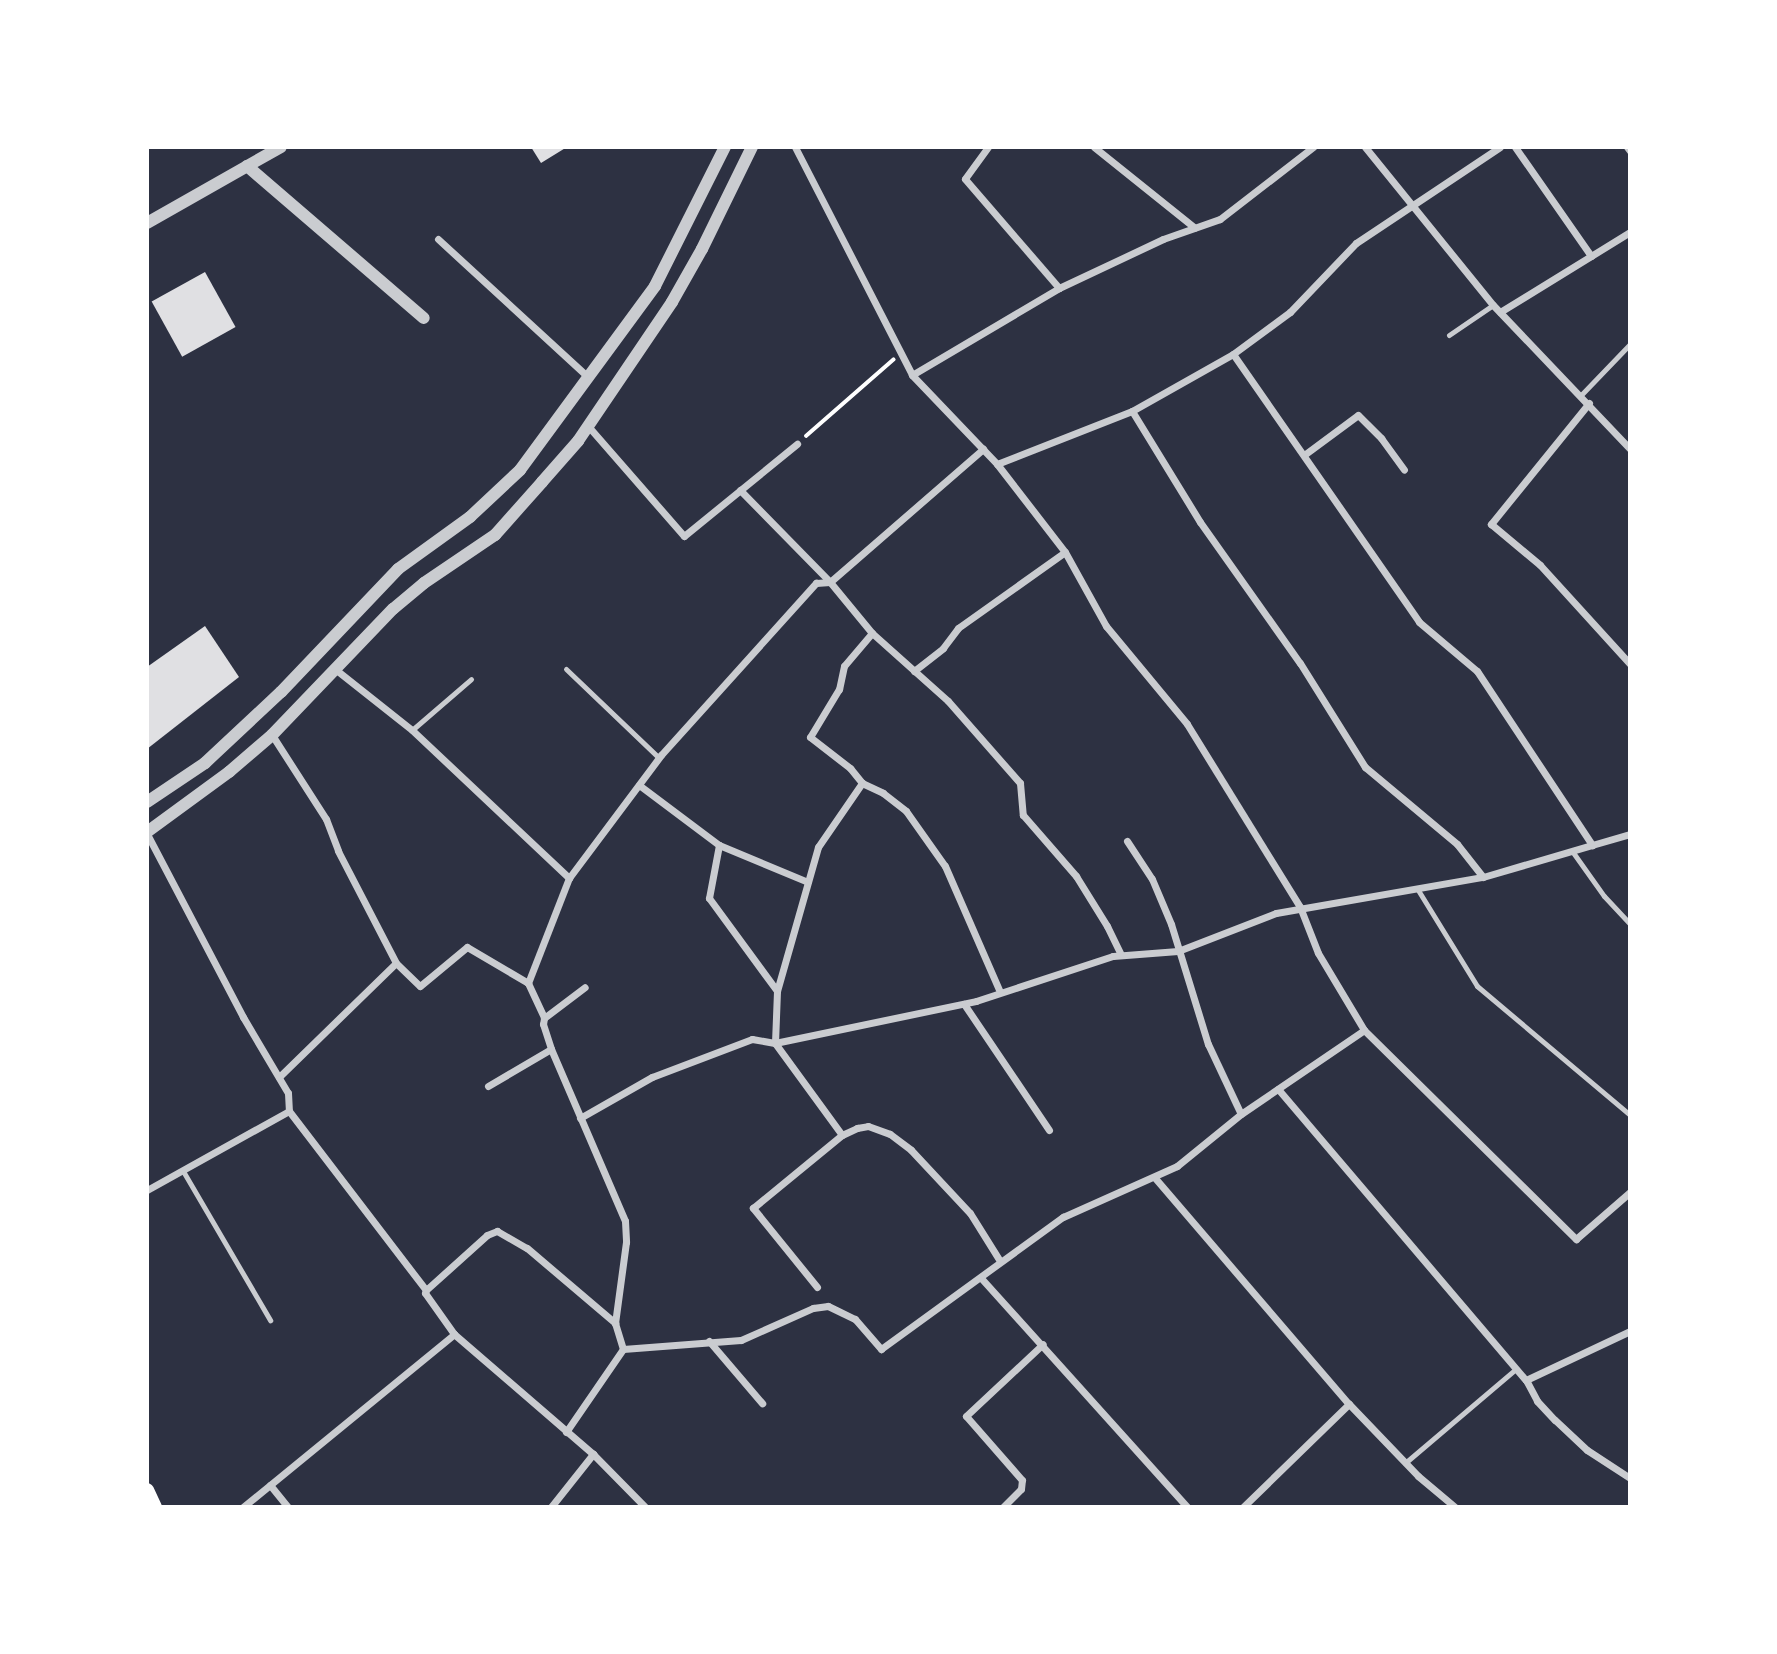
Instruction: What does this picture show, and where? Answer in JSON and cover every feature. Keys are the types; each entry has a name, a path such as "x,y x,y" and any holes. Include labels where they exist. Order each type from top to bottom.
{"main road":[{"path":"147,1490 155,1507"}],"street":[{"path":"147,223 281,147"},
{"path":"147,802 205,763 281,692 398,569 470,517 520,470 655,286 725,147"},
{"path":"645,1507 593,1454 454,1334 425,1293 426,1290 289,1111 288,1093 243,1017 147,833 229,772 272,735 333,668 424,583 495,535 588,426 672,302 702,250 752,147"},
{"path":"794,147 912,375 997,464 1065,551 1106,626 1187,724 1300,907 1318,953 1364,1030 1576,1238 1630,1192"},
{"path":"988,147 965,179 1059,288"},
{"path":"1094,147 1195,228"},
{"path":"912,375 1059,288 1163,239 1220,219 1313,147"},
{"path":"1365,147 1493,305 1630,449"},
{"path":"997,464 1132,411 1233,354 1290,312 1356,243 1410,204 1500,147"},
{"path":"1515,147 1591,256"},
{"path":"247,166 425,317"},
{"path":"1500,312 1630,232"},
{"path":"438,239 589,377"},
{"path":"1233,354 1419,622 1477,671 1592,845"},
{"path":"1589,403 1492,524 1540,565 1630,664"},
{"path":"1132,411 1200,522 1300,663 1365,767 1457,844 1483,877"},
{"path":"1304,455 1358,415 1381,438 1404,470"},
{"path":"588,426 684,536 797,444"},
{"path":"528,983 569,878 659,758 817,583 830,582 982,449"},
{"path":"740,490 830,582 872,633 948,701 1020,783 1023,815 1076,876 1107,926 1121,955"},
{"path":"914,671 943,648 958,628 1065,551"},
{"path":"872,633 844,666 839,689 810,737 850,768 862,783 883,793 906,811 945,866 1000,992"},
{"path":"333,668 412,730 569,878"},
{"path":"272,735 326,819 338,851 396,963 421,986 467,947 528,983 544,1018 543,1024 551,1049 625,1221 626,1242 615,1323 623,1349"},
{"path":"842,1135 775,1043 777,991 818,847 862,783"},
{"path":"639,785 719,845 808,881"},
{"path":"580,1118 652,1077 752,1039 775,1043 964,1003 1121,955 1178,951 1276,913 1483,877 1630,834"},
{"path":"1127,841 1152,879 1171,924 1208,1044 1241,1114"},
{"path":"719,845 709,898 777,991"},
{"path":"279,1077 396,963"},
{"path":"544,1018 585,987"},
{"path":"964,1003 1049,1130"},
{"path":"566,1432 623,1349 709,1340 741,1340 813,1308 828,1306 855,1319 881,1349 1063,1217 1155,1178 1202,1149 1241,1114 1364,1030"},
{"path":"488,1086 551,1049"},
{"path":"1278,1089 1517,1369 1537,1401 1587,1450 1630,1478"},
{"path":"147,1190 289,1111"},
{"path":"817,1287 753,1208 842,1135 868,1126 890,1134 911,1150 970,1213 1000,1261"},
{"path":"1155,1178 1349,1404 1405,1464 1455,1507"},
{"path":"426,1290 487,1235 497,1231 527,1248 615,1323"},
{"path":"981,1278 1187,1507"},
{"path":"1526,1380 1630,1331"},
{"path":"243,1507 454,1334"},
{"path":"709,1340 762,1403"},
{"path":"1003,1507 1021,1489 1022,1480 966,1416 1043,1344"},
{"path":"1243,1507 1349,1404"},
{"path":"551,1507 593,1454"},
{"path":"270,1485 288,1507"}],"lane":[{"path":"1449,335 1493,305"},
{"path":"1581,395 1630,344"},
{"path":"566,669 659,758"},
{"path":"412,730 471,679"},
{"path":"1572,851 1604,896 1630,924"},
{"path":"1418,890 1477,986 1630,1115"},
{"path":"183,1171 270,1320"},
{"path":"1405,1464 1517,1369"}],"path":[{"path":"797,444 900,354"}],"building":[{"path":"531,147 567,147 541,163"},
{"path":"205,272 236,327 182,357 152,302"},
{"path":"205,626 239,677 147,749 147,667"}]}
